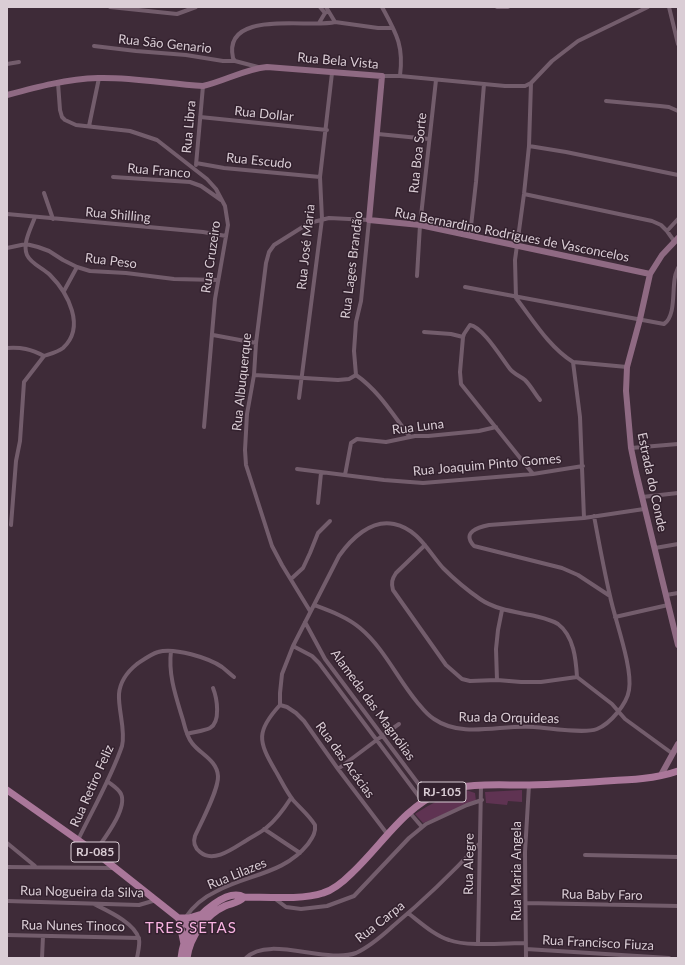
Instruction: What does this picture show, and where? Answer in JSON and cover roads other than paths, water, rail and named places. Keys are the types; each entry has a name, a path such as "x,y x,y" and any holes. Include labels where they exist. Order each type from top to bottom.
{"main road":[{"name":"RJ-105","path":"181,958 184,944 191,928 202,914 212,906 226,898 241,895 244,897 272,897 312,896 324,893 342,883 410,813 429,798 442,792 462,787 634,780 678,771"},
{"name":"RJ-085","path":"8,792 95,852 156,900 182,918 191,928"},
{"name":"RJ-105","path":"187,958 192,942 203,922 210,915 225,906 241,900 244,897"},
{"path":"184,944 182,918 196,917 202,914"},
{"path":"192,942 191,928 203,922"}],"street":[{"path":"110,7 177,14 196,7"},
{"path":"320,7 326,10 335,22"},
{"path":"382,7 400,46 402,56 400,76"},
{"path":"497,7 508,7"},
{"path":"627,367 573,362 563,356 516,298 515,260 518,246 529,146 531,83 552,61 578,41 648,7"},
{"path":"669,7 678,44"},
{"path":"319,23 326,10"},
{"path":"235,61 232,55 236,39 243,31 251,27 278,24 327,24 335,22 378,28 393,28"},
{"name":"Rua Sāo Genario","path":"94,46 186,55 223,61 235,61 258,67"},
{"path":"7,64 19,62"},
{"name":"Rua Bela Vista","path":"7,95 58,82 99,78 203,86 215,84 258,67 273,67 332,73 400,76 518,86 525,86 531,83"},
{"name":"Rua José Maria","path":"299,398 322,219 320,177 332,73"},
{"name":"Rua Lages Brandão","path":"356,375 354,351 356,322 361,301 378,134 382,76"},
{"path":"89,126 99,78"},
{"name":"Rua Boa Sorte","path":"417,276 420,225 436,80"},
{"name":"Rua Cruzeiro","path":"58,82 62,117 65,120 76,125 130,132 157,140 212,184 223,200 228,218 228,225 218,280 204,427"},
{"path":"470,236 484,84"},
{"name":"Rua Libra","path":"194,169 196,163 203,86"},
{"path":"606,101 664,106 678,111"},
{"name":"Rua Dollar","path":"200,116 326,130"},
{"path":"378,134 429,139"},
{"path":"529,146 678,175"},
{"name":"Rua Escudo","path":"196,163 224,168 320,177"},
{"name":"Rua Franco","path":"113,177 190,182 205,188 223,200"},
{"path":"44,193 53,219"},
{"path":"524,194 652,221 661,225 676,240"},
{"name":"Rua Shilling","path":"7,214 204,232 226,236"},
{"path":"11,525 16,461 22,426 24,382 44,356 57,352 70,340 73,333 74,324 68,298 64,291 50,275 30,260 27,255 26,244 35,217"},
{"name":"Rua Albuquerque","path":"310,611 272,546 246,465 245,450 247,414 254,375 256,343 266,263 269,252 274,246 309,223 329,218 369,220"},
{"path":"667,231 678,219"},
{"name":"Rua Bernardino Rodrigues de Vasconcelos","path":"369,220 420,225 650,274"},
{"name":"Estrada do Conde","path":"676,240 662,255 650,274 627,367 626,391 631,448 644,509 678,643"},
{"name":"Rua Peso","path":"7,248 26,244 38,247 50,251 77,267 90,271 126,273 174,279 218,280"},
{"path":"64,291 77,267"},
{"path":"465,287 516,298 561,304 664,324 669,319 671,314 678,268"},
{"path":"533,474 461,384 460,372 464,337 470,325 474,326 498,351 513,372 524,380 540,400"},
{"path":"424,332 451,334 464,337"},
{"path":"213,335 256,343"},
{"path":"7,348 30,349 44,356"},
{"path":"573,362 580,417 584,518"},
{"path":"254,375 346,380 356,375 379,394 410,436"},
{"name":"Rua Luna","path":"345,475 351,443 357,439 386,442 396,441 410,436 479,431 496,427"},
{"path":"631,448 678,444"},
{"name":"Rua Joaquim Pinto Gomes","path":"297,469 384,480 423,482 533,474 583,466"},
{"path":"318,503 321,473"},
{"path":"642,497 678,493"},
{"path":"610,596 578,575 562,568 474,546 470,540 472,531 480,527 584,518 644,509"},
{"name":"Rua da Orquideas","path":"314,605 345,618 361,628 383,654 408,692 422,709 440,723 465,729 482,730 515,726 586,730 596,729 604,726 618,712 627,699 630,689 625,657 610,596 594,516"},
{"path":"291,579 303,568 318,533 330,521"},
{"path":"234,677 213,662 181,652 171,651 171,678 187,734 192,743 217,770 218,778 215,790 195,836 194,844 198,850 208,856 216,856 228,851 264,829 280,814 291,798 266,756 262,744 262,733 267,720 280,705 282,674 293,646 310,611 339,556 357,535 367,529 380,524 393,523 410,530 444,568 461,584 489,605 502,610 541,618 558,624 568,636 575,655 577,677"},
{"path":"655,548 678,544"},
{"path":"425,545 392,578 391,584 393,590 446,665 455,674 462,679 470,681 497,680 542,682 577,677 612,704 625,719 673,754"},
{"path":"666,595 678,593"},
{"path":"615,617 668,605"},
{"path":"497,680 496,648 502,610"},
{"name":"Alameda das Magnólias","path":"305,622 326,659 429,798"},
{"name":"Alameda das Magnólias","path":"293,646 315,659 423,802"},
{"name":"Rua Retiro Feliz","path":"78,840 107,781 122,744 119,694 125,675 144,659 157,652 171,651"},
{"path":"187,734 209,728 214,723 217,711 217,698 213,688"},
{"path":"349,703 354,698"},
{"name":"Rua das Acácias","path":"280,705 287,707 304,721 388,835"},
{"path":"338,769 399,724"},
{"path":"661,775 678,744"},
{"path":"95,852 114,823 121,806 121,795 116,788 107,781"},
{"name":"Rua Maria Angela","path":"526,958 525,852 529,785"},
{"name":"Rua Alegre","path":"478,943 479,844 482,800 481,786"},
{"name":"Rua Lilazes","path":"182,918 195,906 217,890 278,868 300,853 314,836 316,830 315,825 291,798"},
{"path":"272,897 286,907 301,910 327,906 354,896 409,838 422,827 439,817 482,800"},
{"path":"410,813 422,827"},
{"path":"264,829 300,853"},
{"path":"7,843 35,866"},
{"name":"Rua Carpa","path":"246,958 256,951 266,949 286,950 337,957 356,953 385,933 408,913 479,844"},
{"path":"585,855 678,857"},
{"path":"7,867 35,866 115,868"},
{"name":"Rua Nogueira da Silva","path":"7,900 140,905 156,900"},
{"path":"94,903 129,924 135,930 139,938 137,958"},
{"name":"Rua Baby Faro","path":"526,903 678,906"},
{"path":"408,913 440,936 450,940 462,943 526,943"},
{"name":"Rua Nunes Tinoco","path":"7,935 139,938"},
{"path":"42,958 43,936"},
{"name":"Rua Francisco Fiuza","path":"526,949 669,958"}],"district":[{"name":"TRES SETAS","path":"191,928"}]}
